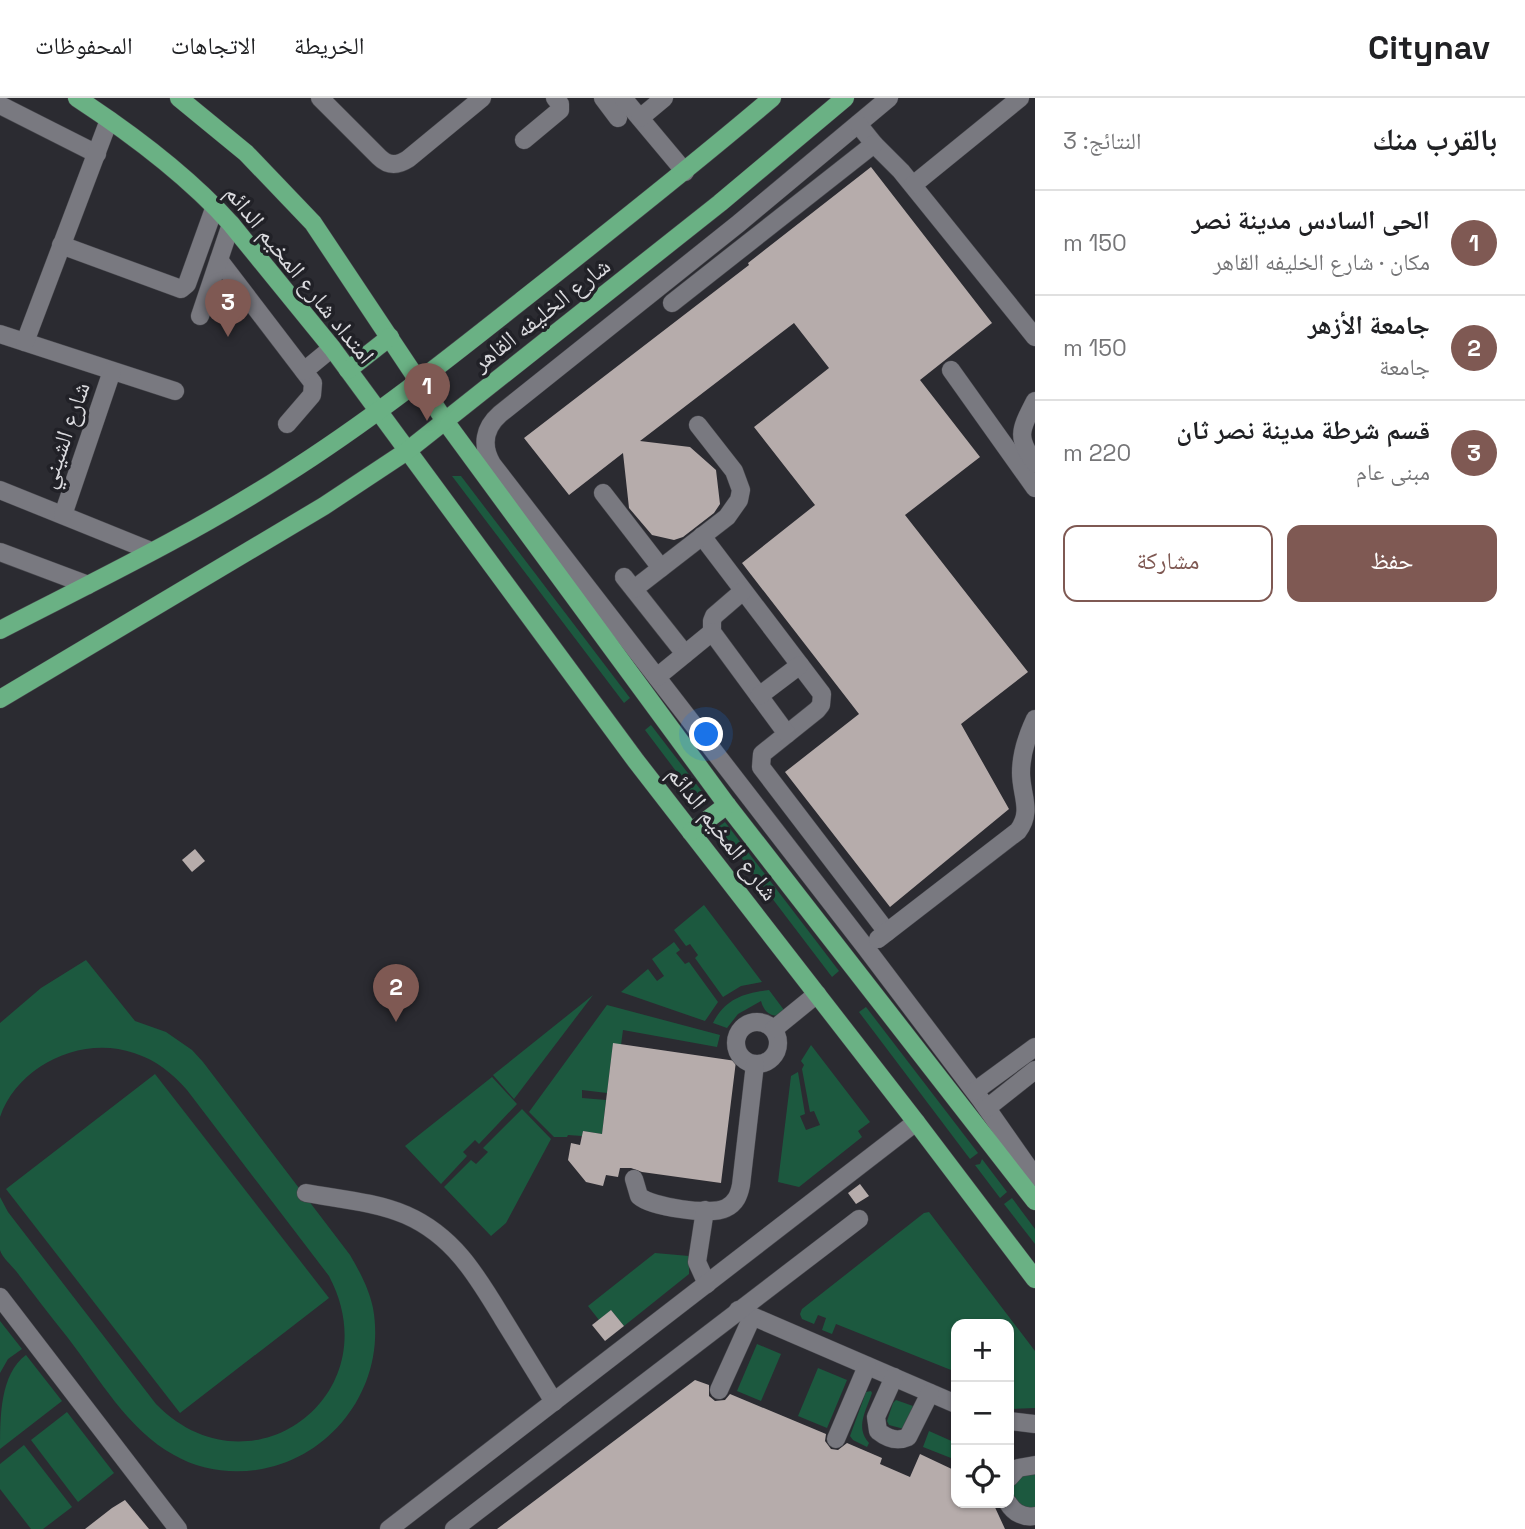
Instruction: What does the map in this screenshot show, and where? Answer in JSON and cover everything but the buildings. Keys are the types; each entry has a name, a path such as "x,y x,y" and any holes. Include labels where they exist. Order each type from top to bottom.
{"main road":[{"name":"امتداد شارع المخيم الدائم","path":"77,98 160,159 215,206 332,348 378,412"},
{"name":"امتداد شارع المخيم الدائم","path":"179,98 246,153 313,223 418,382"},
{"name":"شارع الخليفه القاهر","path":"0,630 151,551 281,478 378,412 685,172 772,98"},
{"name":"شارع الخليفه القاهر","path":"1,697 324,506 407,451 720,203 845,98"},
{"path":"348,370 390,337"},
{"name":"شارع المخيم الدائم","path":"418,382 727,805 1035,1201"},
{"name":"شارع المخيم الدائم","path":"378,412 691,832 1034,1276"},
{"path":"691,832 727,805"}],"street":[{"path":"320,98 379,157 393,164 408,159 482,98"},
{"path":"524,140 560,110 560,104 555,98"},
{"path":"603,98 618,118"},
{"path":"623,98 685,172"},
{"path":"640,118 664,98"},
{"path":"889,98 738,224 500,414 486,432 484,443 492,464 975,1091 1035,1177"},
{"path":"913,185 1020,98"},
{"path":"0,105 97,154"},
{"path":"25,342 109,120"},
{"path":"858,124 913,185 1035,337"},
{"path":"672,303 874,144"},
{"path":"720,203 738,224"},
{"path":"61,245 181,289 187,284 215,206"},
{"path":"200,316 231,224"},
{"path":"219,260 313,383 312,395 287,424"},
{"name":"شارع الشيني","path":"1,338 25,342 175,391"},
{"path":"304,371 332,348"},
{"path":"951,370 1016,450 1035,488"},
{"name":"شارع الشيني","path":"63,515 112,371"},
{"path":"1016,450 1021,430 1035,401"},
{"path":"685,654 629,583 661,568 734,510 741,490 734,471 698,425"},
{"path":"1016,450 1035,463"},
{"path":"0,490 151,551"},
{"path":"603,493 661,568"},
{"path":"702,537 819,690 822,700 817,710 762,754 759,763 887,932"},
{"path":"0,552 88,585"},
{"path":"743,591 714,615 712,632 787,734"},
{"path":"657,677 712,632"},
{"path":"759,696 800,665"},
{"path":"866,948 1023,825 1027,808 1020,775 1021,759 1035,719"},
{"path":"727,805 766,775"},
{"path":"774,1030 817,994"},
{"path":"752,1022 768,1024 774,1030 778,1041 776,1053 767,1062 755,1064 738,1053 736,1043 739,1031 752,1022"},
{"path":"975,1091 1035,1046"},
{"path":"634,1179 639,1196 646,1202 705,1210 724,1209 734,1202 740,1191 755,1064"},
{"path":"987,1108 1035,1070"},
{"path":"388,1529 916,1122"},
{"path":"306,1193 405,1215 438,1233 454,1246 479,1279 554,1402"},
{"path":"705,1210 697,1262 707,1284"},
{"path":"454,1529 745,1314 859,1219"},
{"path":"0,1297 178,1529"},
{"path":"745,1314 951,1402"},
{"path":"719,1390 745,1314"},
{"path":"835,1439 867,1366"},
{"path":"894,1377 876,1417 878,1431 884,1436 896,1440 908,1437 930,1393"},
{"path":"1014,1422 1035,1424"},
{"path":"1014,1472 1018,1468 1035,1465"},
{"path":"1012,1508 1024,1516 1035,1516"}],"green space":[{"path":"452,476 461,476 630,698 624,703"},
{"path":"651,725 707,798 700,803 645,730"},
{"path":"725,822 839,971 832,977 718,827"},
{"path":"704,905 762,982 741,986 723,997 695,958 698,955 690,944 686,946 674,930"},
{"path":"674,942 680,950 676,953 685,964 689,962 718,1002 705,1021 621,992 648,969 657,981 664,976 652,959"},
{"path":"86,960 135,1021 166,1032 192,1050 203,1062 350,1255 367,1287 373,1308 375,1337 371,1364 362,1390 349,1414 331,1434 309,1451 284,1463 245,1471 214,1469 183,1460 142,1432 115,1402 0,1250 0,1197 8,1212 156,1404 193,1431 232,1441 269,1437 301,1421 327,1394 342,1360 344,1320 329,1276 187,1090 163,1068 142,1056 114,1048 73,1052 37,1069 21,1083 0,1117 0,1023 41,988"},
{"path":"769,990 787,1014 770,1014 761,1001 738,1014 727,1028 713,1023 729,1003 751,993"},
{"path":"593,995 514,1099 493,1075"},
{"path":"607,1005 720,1035 717,1047 623,1030 621,1045 613,1044 607,1093 582,1090 582,1098 606,1100 602,1134 583,1131 582,1136 554,1137 529,1112"},
{"path":"866,1007 978,1153 970,1159 859,1012"},
{"path":"811,1045 870,1122 858,1131 862,1137 799,1187 778,1182 791,1076 798,1072 805,1114 800,1116 806,1130 820,1125 814,1111 810,1112 802,1069 804,1065 801,1061"},
{"path":"155,1074 329,1298 180,1413 6,1189"},
{"path":"492,1077 517,1104 479,1144 475,1140 463,1152 467,1156 441,1184 405,1146"},
{"path":"522,1109 551,1139 506,1223 491,1236 444,1187 471,1160 476,1164 488,1152 483,1148"},
{"path":"982,1159 1007,1192 1000,1198 975,1165 980,1164"},
{"path":"1012,1198 1035,1229 1035,1244 1004,1204"},
{"path":"929,1212 1011,1319 951,1319 951,1370 836,1324 832,1334 822,1330 826,1318 818,1315 814,1324 802,1319 802,1309 924,1213"},
{"path":"655,1253 689,1256 689,1274 624,1326 611,1310 599,1320 588,1306"},
{"path":"0,1321 22,1349 8,1359 0,1373"},
{"path":"1014,1323 1035,1351 1035,1408 1014,1409"},
{"path":"757,1344 781,1354 761,1401 737,1391"},
{"path":"26,1355 62,1401 0,1449 1,1410 6,1385 17,1363"},
{"path":"818,1368 847,1380 827,1428 798,1416"},
{"path":"871,1391 862,1425 869,1443 867,1447 850,1436 866,1392"},
{"path":"896,1400 913,1406 904,1429 889,1425 887,1421"},
{"path":"67,1412 114,1473 78,1502 31,1440"},
{"path":"929,1431 951,1441 951,1458 923,1447"},
{"path":"24,1445 72,1507 43,1529 31,1529 0,1489 0,1464"},
{"path":"1035,1471 1035,1509 1022,1506 1015,1498 1014,1484 1018,1475"}],"place":[{"name":"قسم شرطة مدينة نصر ثان","path":"228,337"},
{"name":"الحى السادس مدينة نصر","path":"427,421"},
{"name":"جامعة الأزهر","path":"396,1022"}]}
